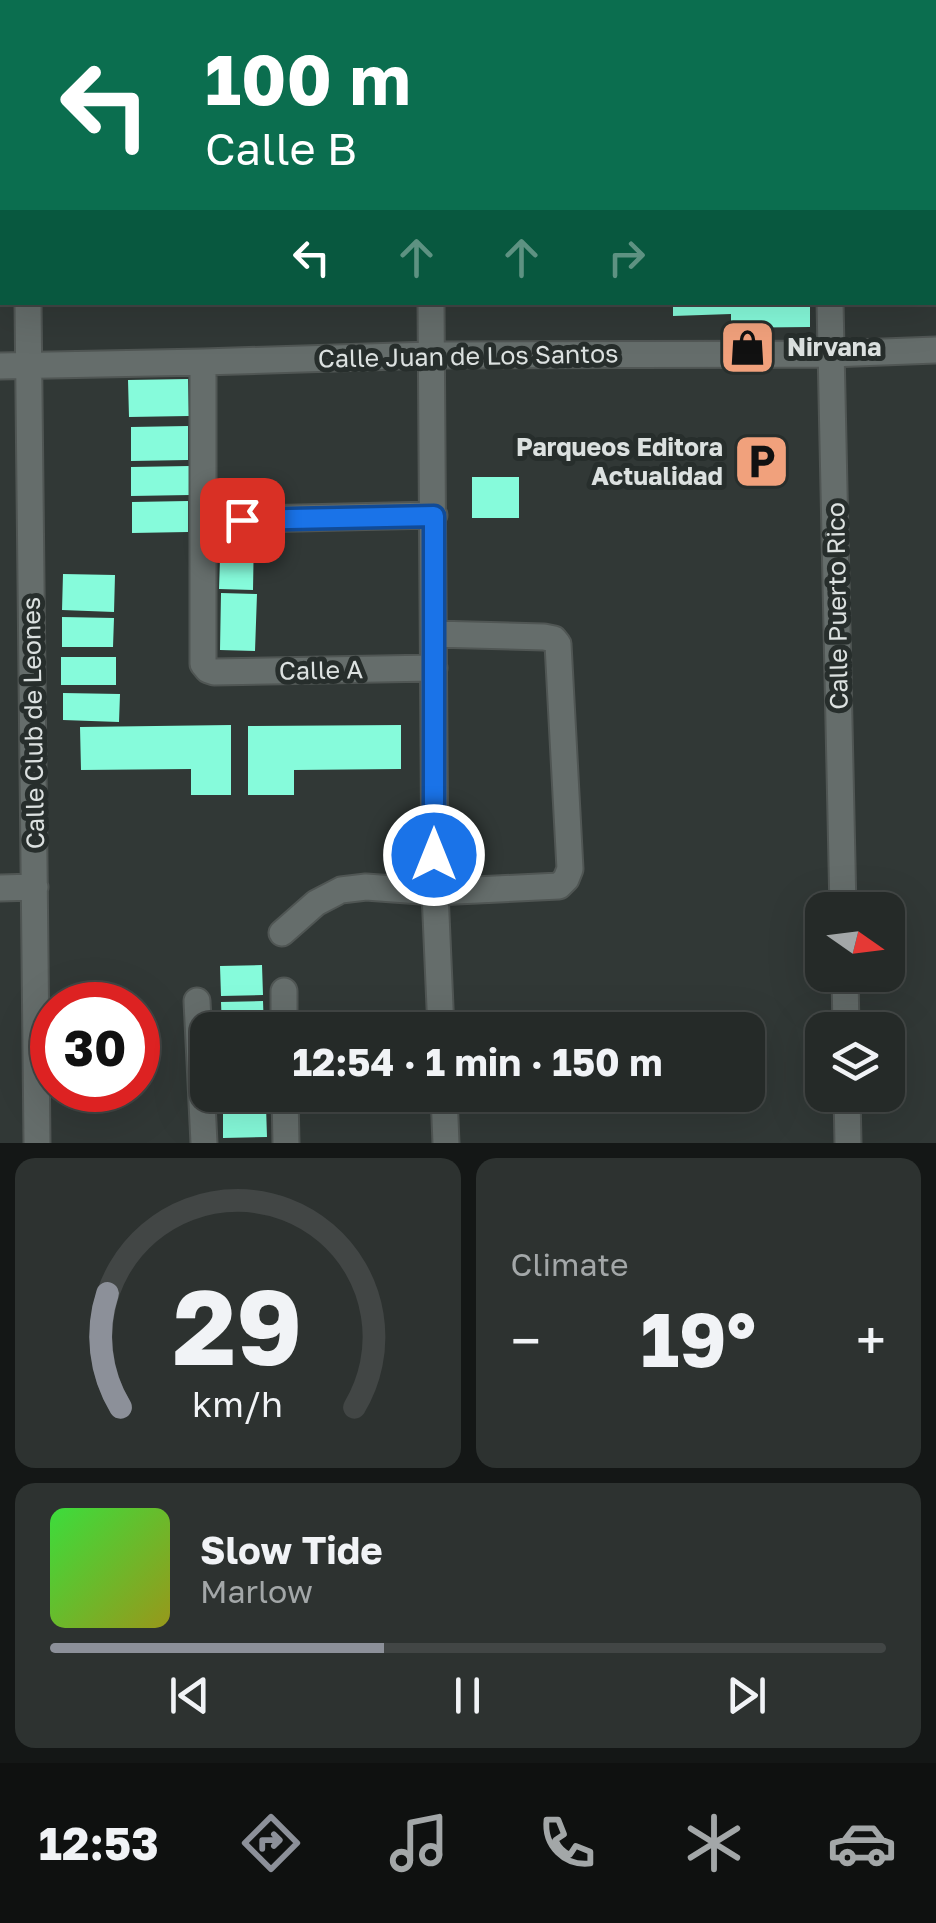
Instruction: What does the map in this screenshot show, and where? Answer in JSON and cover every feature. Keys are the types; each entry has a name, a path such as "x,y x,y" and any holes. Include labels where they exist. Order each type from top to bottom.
{"street":[{"name":"Calle Club de Leones","path":"28,305 37,1143"},
{"path":"431,305 435,892 440,1012"},
{"name":"Calle Puerto Rico","path":"830,305 844,892"},
{"name":"Calle Juan de Los Santos","path":"0,366 431,355 936,350"},
{"path":"203,362 203,520 434,516"},
{"name":"Calle A","path":"203,520 203,664 208,670 434,668"},
{"path":"282,932 316,903 341,890 366,887 435,892 559,886 566,880 570,869 558,644 544,637 434,634"},
{"path":"0,888 35,887"},
{"path":"284,991 284,1012"},
{"path":"196,1001 204,1143"},
{"path":"285,1112 286,1143"},
{"path":"445,1112 446,1143"},
{"path":"847,1112 848,1143"}],"building":[{"path":"673,305 810,305 810,327 731,328 731,314 673,316"},
{"path":"188,379 189,416 129,417 128,380"},
{"path":"188,426 188,460 131,461 131,427"},
{"path":"190,466 190,495 131,496 131,467"},
{"path":"472,477 519,477 519,518 472,518"},
{"path":"188,501 188,532 132,533 132,502"},
{"path":"221,530 254,531 253,590 219,589"},
{"path":"63,574 115,575 114,612 62,610"},
{"path":"221,593 257,594 255,651 220,650"},
{"path":"62,617 114,618 113,647 62,647"},
{"path":"61,657 116,657 116,685 61,685"},
{"path":"63,693 120,694 119,722 63,720"},
{"path":"231,725 231,795 191,795 191,769 81,770 80,727"},
{"path":"401,725 401,769 294,770 294,795 248,795 248,726"},
{"path":"262,965 263,995 221,996 220,966"},
{"path":"263,1001 263,1012 221,1012 221,1002"},
{"path":"223,1112 266,1112 267,1137 223,1138"}],"place":[{"name":"Nirvana","path":"748,347"},
{"name":"Parqueos Editora Actualidad","path":"762,461"}],"route":[{"path":"242,520 434,516 434,855"}]}
